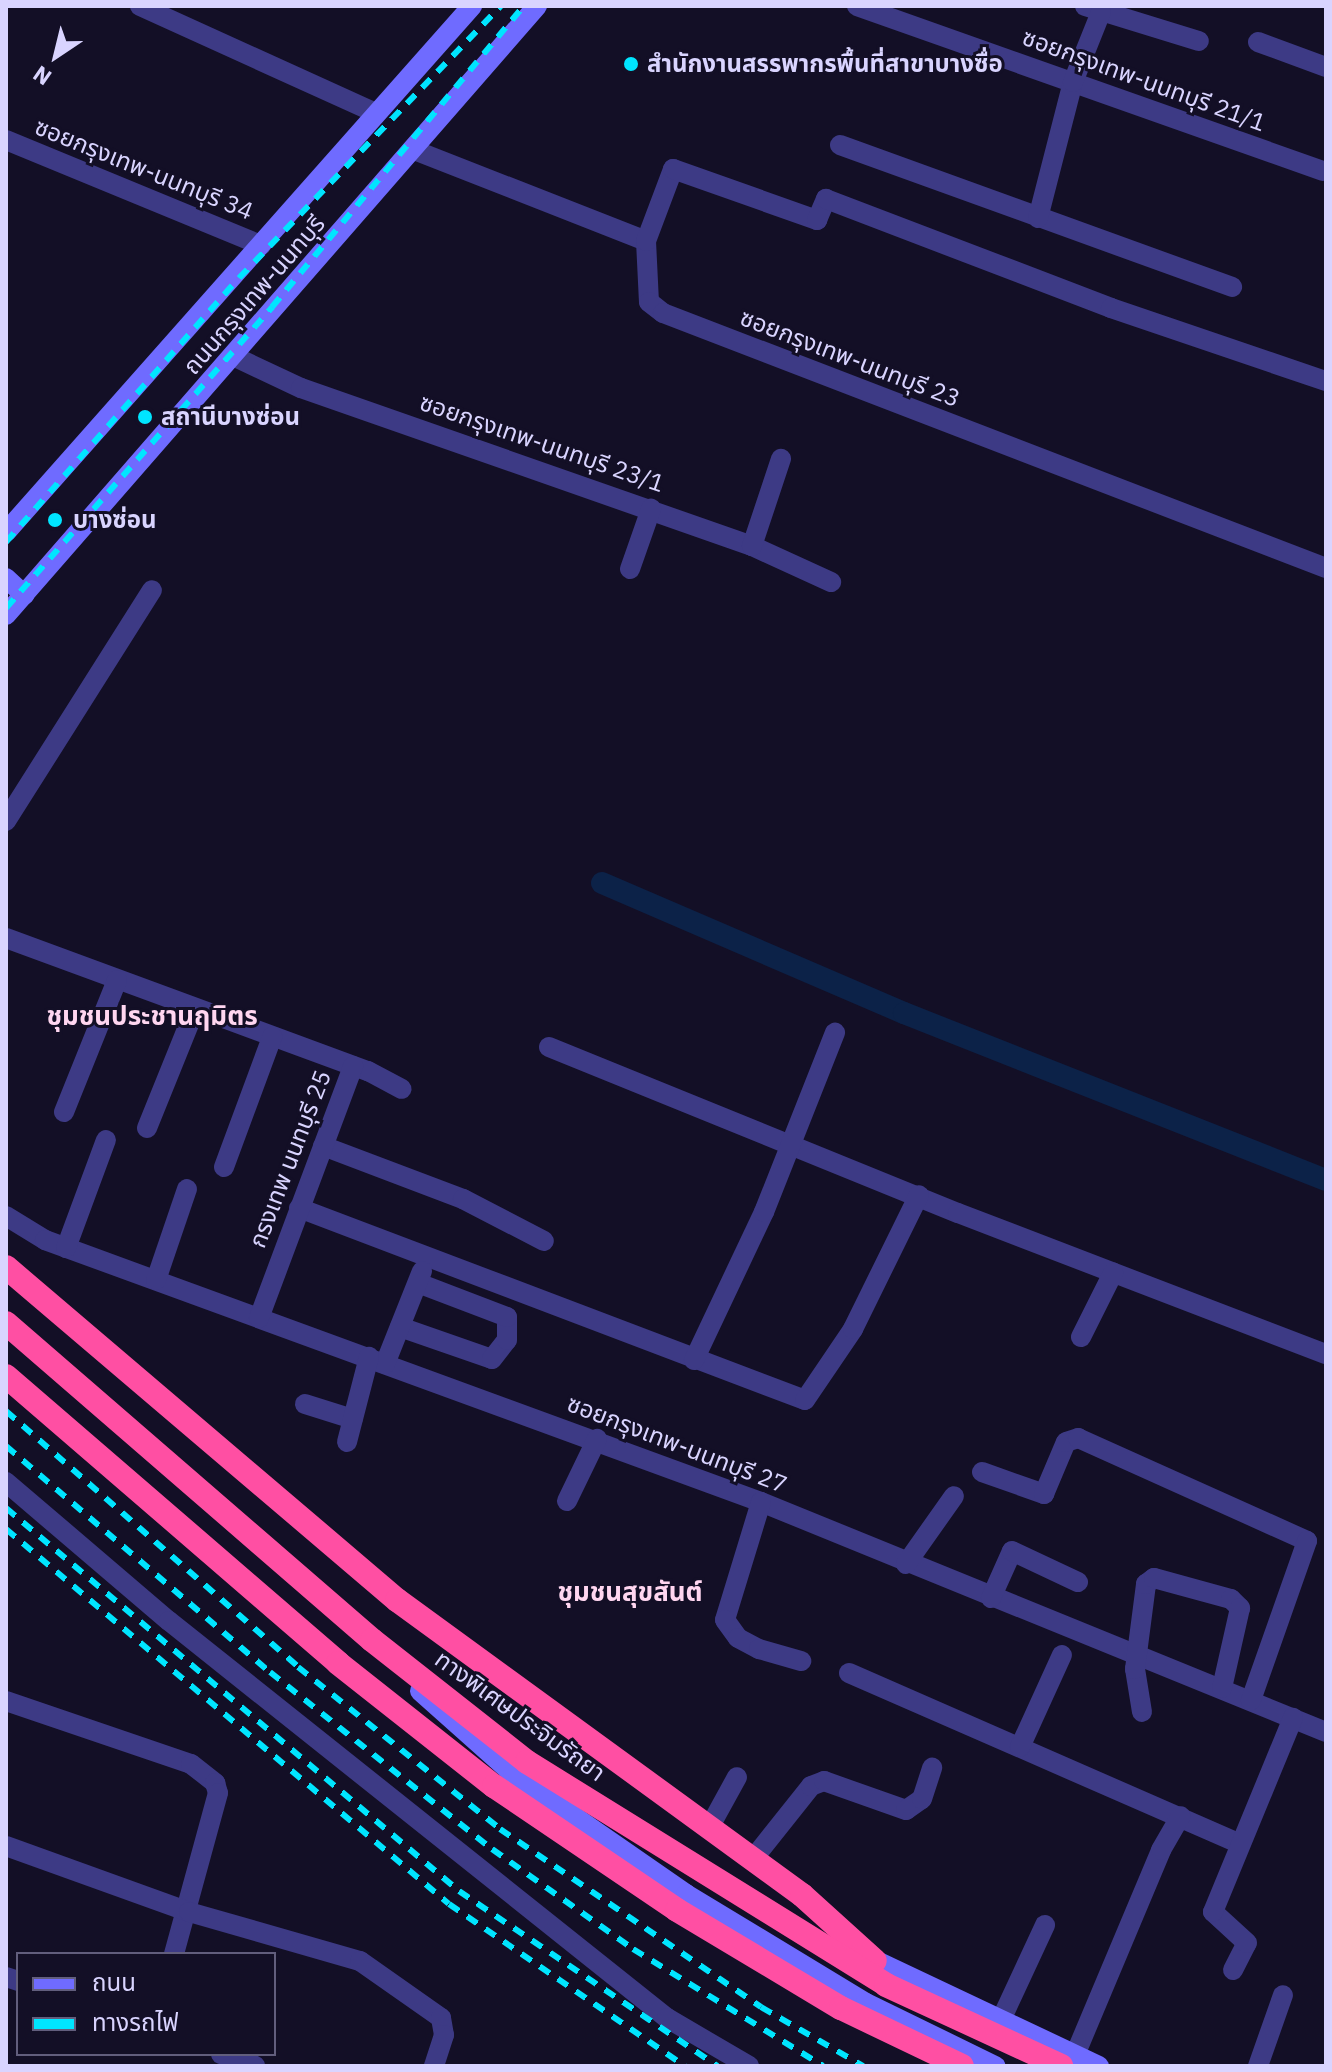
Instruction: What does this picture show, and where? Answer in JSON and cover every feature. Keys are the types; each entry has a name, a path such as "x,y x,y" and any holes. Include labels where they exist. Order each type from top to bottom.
{"highway":[{"path":"6,1267 397,1600 753,1859 875,1961"},
{"name":"ทางพิเศษประจิมรัถยา","path":"6,1323 372,1640 527,1762 886,1985 1068,2061"},
{"path":"6,1376 338,1663 494,1786 677,1910 841,2008 962,2066"}],"main road":[{"name":"ถนนกรุงเทพ-นนทบุรี","path":"6,532 472,6"},
{"name":"ถนนกรุงเทพ-นนทบุรี","path":"6,615 235,357 537,6"},
{"path":"6,578 24,595"},
{"path":"6,1332 513,1774 778,1952 995,2066"},
{"path":"513,1774 1000,2022 1068,2061 1099,2066"}],"street":[{"path":"140,6 376,113"},
{"name":"ซอยกรุงเทพ-นนทบุรี 21/1","path":"857,6 1323,171"},
{"path":"1038,218 1093,9 1199,41"},
{"path":"1258,42 1326,67"},
{"name":"ซอยกรุงเทพ-นนทบุรี 34","path":"6,140 261,245"},
{"path":"840,145 1232,287"},
{"path":"414,150 646,241 673,169 817,220 826,199 1111,308 1326,381"},
{"name":"ซอยกรุงเทพ-นนทบุรี 23","path":"646,241 649,302 663,313 1326,568"},
{"name":"ซอยกรุงเทพ-นนทบุรี 23/1","path":"235,357 301,388 752,546 831,582"},
{"path":"752,546 781,459"},
{"path":"630,569 651,509"},
{"path":"6,821 152,590"},
{"name":"กรงเทพ นนทบุรี 25","path":"6,938 353,1066 259,1318"},
{"path":"64,1112 117,980"},
{"path":"147,1128 195,1009"},
{"path":"694,1360 791,1144 835,1033"},
{"path":"224,1167 272,1037"},
{"path":"549,1047 1113,1273 1326,1354"},
{"path":"353,1066 402,1089"},
{"path":"66,1248 106,1140"},
{"path":"323,1146 463,1199 544,1241"},
{"path":"156,1280 187,1189"},
{"path":"299,1208 794,1398 810,1399 853,1329 919,1195"},
{"name":"ซอยกรุงเทพ-นนทบุรี 27","path":"6,1216 66,1248 597,1439 761,1502 906,1564 1140,1655 1326,1732"},
{"path":"347,1442 377,1360 400,1327 426,1259"},
{"path":"1081,1337 1113,1273"},
{"path":"400,1327 492,1359 507,1340 507,1317 418,1283"},
{"path":"305,1404 353,1419"},
{"path":"982,1472 1044,1494 1066,1442 1078,1438 1317,1544 1251,1700"},
{"path":"567,1501 597,1439"},
{"path":"6,1482 169,1621 667,2018 749,2066"},
{"path":"906,1564 954,1496"},
{"path":"761,1502 725,1620 738,1638 759,1649 801,1661"},
{"path":"991,1598 1012,1551 1078,1582"},
{"path":"1142,1712 1135,1680 1146,1584 1154,1578 1231,1599 1241,1616 1222,1688"},
{"path":"1020,1747 1062,1655"},
{"path":"849,1673 1239,1843"},
{"path":"8,1706 206,1772 218,1793 189,1912 175,1952"},
{"path":"1233,1970 1247,1943 1213,1912 1293,1718"},
{"path":"753,1859 811,1786 824,1781 906,1810 922,1799 932,1768"},
{"path":"709,1828 737,1777"},
{"path":"1068,2061 1161,1850 1181,1816"},
{"path":"6,1846 189,1912 344,1955 414,1994 441,2018 444,2035 434,2066"},
{"path":"1000,2022 1045,1925"},
{"path":"1258,2066 1283,1995"},
{"path":"227,2056 255,2066"}],"waterway":[{"path":"602,883 904,1013 1326,1180"}],"railway":[{"path":"6,542 239,278 501,6"},
{"path":"6,608 272,307 524,6"},
{"path":"6,1411 298,1667 500,1829 761,2007 863,2066"},
{"path":"6,1446 270,1672 492,1849 633,1949 823,2066"},
{"path":"6,1508 459,1891 717,2066"},
{"path":"6,1529 449,1904 685,2066"}],"place":[{"name":"สำนักงานสรรพากรพื้นที่สาขาบางซื่อ","path":"631,64"},
{"name":"สถานีบางซ่อน","path":"145,417"},
{"name":"บางซ่อน","path":"55,520"}],"district":[{"name":"ชุมชนประชานฤมิตร","path":"152,1016"},
{"name":"ชุมชนสุขสันต์","path":"630,1592"}]}
